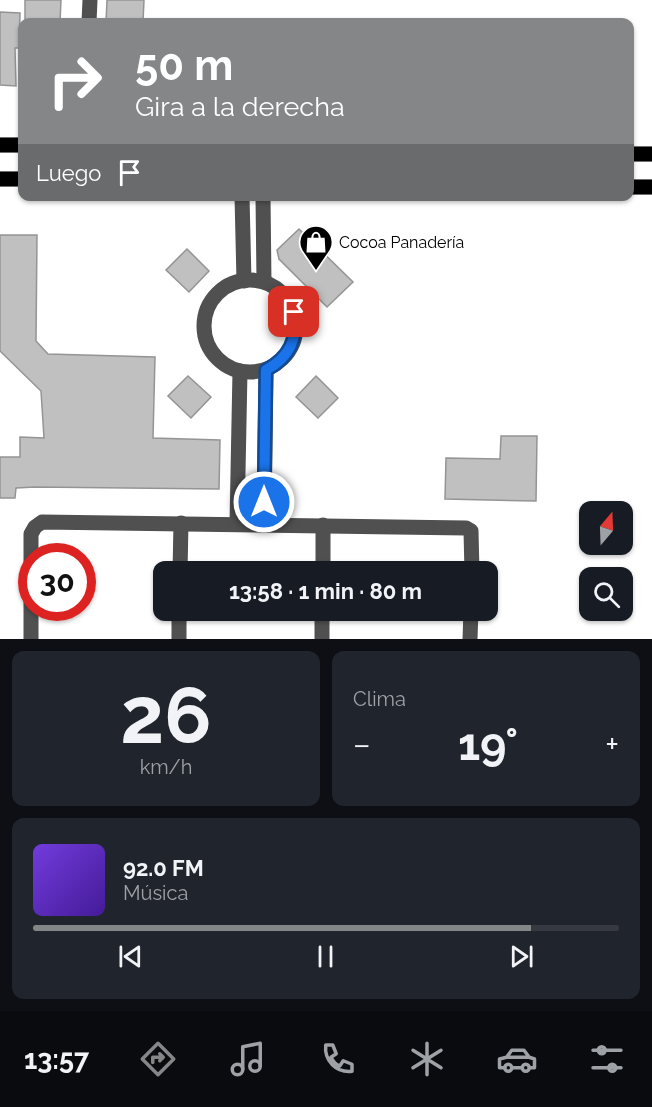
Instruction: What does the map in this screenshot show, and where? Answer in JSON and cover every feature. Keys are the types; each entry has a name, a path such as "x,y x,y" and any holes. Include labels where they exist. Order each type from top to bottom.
{"main road":[{"path":"0,145 18,145"},
{"path":"634,154 652,154"},
{"path":"0,179 18,179"},
{"path":"634,187 652,187"}],"street":[{"path":"89,18 90,0"},
{"path":"242,201 244,280"},
{"path":"263,201 264,282"},
{"path":"244,280 264,282 277,289 287,299 294,312 296,326 294,340 288,353 266,370 240,371 217,359 207,343 204,324 207,308 216,295 229,285 244,280"},
{"path":"264,524 266,370"},
{"path":"237,524 240,371"},
{"path":"32,639 31,534 35,526 42,522 465,528 471,531 472,561"},
{"path":"180,561 181,523"},
{"path":"323,525 323,561"},
{"path":"179,621 179,639"},
{"path":"322,621 322,639"},
{"path":"470,639 471,621"}],"building":[{"path":"25,0 61,0 60,18 25,18"},
{"path":"107,0 144,0 143,18 106,18"},
{"path":"0,12 20,13 18,48 15,48 16,86 0,85"},
{"name":"Cocoa Panadería","path":"299,229 353,282 327,307 279,259 277,250"},
{"path":"0,235 37,235 36,341 48,354 155,357 153,438 220,440 219,489 35,487 16,488 15,498 0,498 0,457 20,457 20,437 44,438 41,391 0,351"},
{"path":"187,249 209,271 189,292 166,270"},
{"path":"188,376 211,397 191,418 168,396"},
{"path":"316,376 338,398 318,418 296,397"},
{"path":"501,436 537,436 536,501 445,499 446,458 500,459"}],"place":[{"name":"Cocoa Panadería","path":"316,271"}],"route":[{"path":"264,502 266,370 288,353 294,340 296,326 294,312"}]}
